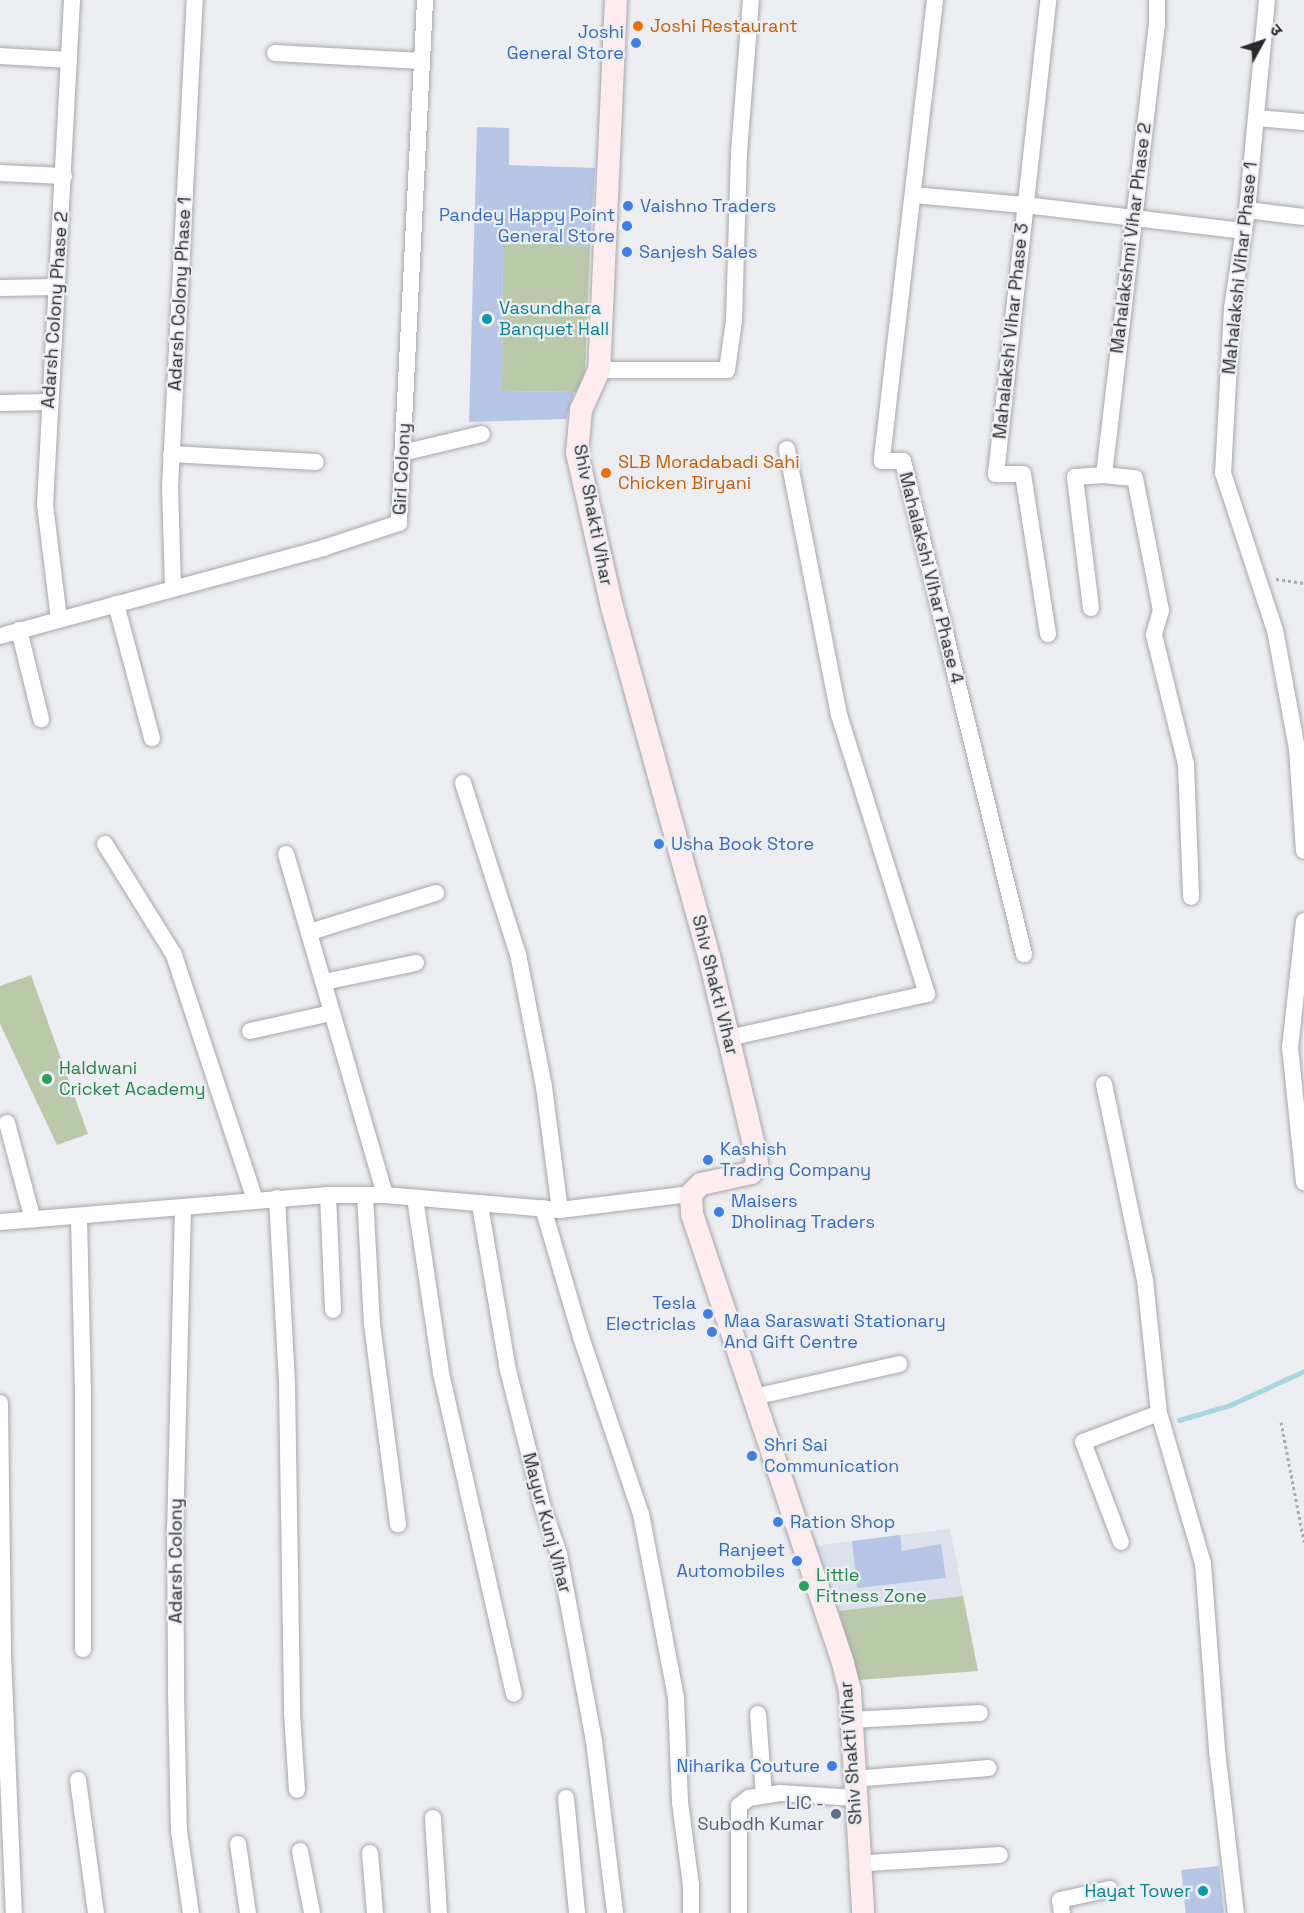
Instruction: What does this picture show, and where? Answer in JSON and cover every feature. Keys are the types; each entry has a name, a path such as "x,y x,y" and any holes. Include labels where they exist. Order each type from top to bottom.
{"street":[{"name":"Adarsh Colony Phase 2","path":"59,619 45,505 48,402 64,177 72,0"},
{"name":"Adarsh Colony Phase 1","path":"173,588 171,454 195,0"},
{"name":"Giri Colony","path":"0,636 323,548 399,523 425,0"},
{"name":"Shiv Shakti Vihar","path":"616,0 598,370 581,410 577,453 612,607 709,956 758,1164 752,1173 701,1184 691,1194 692,1214 843,1663 850,1691 863,1913"},
{"path":"598,370 727,370 734,320 740,152 751,0"},
{"name":"Mahalakshi Vihar Phase 4","path":"935,0 882,460 903,461 1024,954"},
{"name":"Mahalakshi Vihar Phase 3","path":"1048,0 996,474 1023,474 1048,634"},
{"name":"Mahalakshmi Vihar Phase 2","path":"1104,475 1157,25 1157,0"},
{"name":"Mahalakshi Vihar Phase 1","path":"1267,0 1247,210 1232,308 1223,473 1275,630 1297,749 1304,851"},
{"path":"275,53 421,61"},
{"path":"0,56 69,60"},
{"path":"1256,118 1304,122"},
{"path":"0,173 64,177"},
{"path":"914,195 1025,205 1244,231"},
{"path":"1247,210 1304,217"},
{"path":"0,288 57,287"},
{"path":"0,403 48,402"},
{"path":"402,453 482,434"},
{"path":"728,1038 927,994 838,715 788,449"},
{"path":"171,454 316,462"},
{"path":"1091,608 1075,477 1104,475 1135,478 1161,610 1154,635 1186,764 1191,897"},
{"path":"116,604 152,738"},
{"path":"19,630 41,719"},
{"path":"463,783 518,954 544,1087 560,1210"},
{"path":"105,844 174,955 255,1200"},
{"path":"286,854 385,1196"},
{"path":"310,932 436,893"},
{"path":"1304,921 1290,1047 1304,1182"},
{"path":"324,982 416,963"},
{"path":"250,1031 331,1013"},
{"path":"1104,1084 1145,1280 1159,1413 1203,1563 1217,1750 1236,1913"},
{"path":"7,1123 33,1220"},
{"path":"0,1222 328,1195 385,1196 560,1210 691,1194"},
{"path":"328,1195 333,1310"},
{"path":"364,1195 372,1324 398,1524"},
{"path":"277,1198 287,1384 292,1702 297,1790"},
{"path":"415,1198 441,1373 514,1694"},
{"name":"Mayur Kunj Vihar","path":"480,1205 508,1370 543,1508 559,1554 594,1741 615,1913"},
{"name":"Adarsh Colony","path":"183,1207 176,1516 176,1691 179,1831 191,1913"},
{"path":"543,1208 581,1337 641,1514 676,1698 680,1802 691,1885 691,1913"},
{"path":"79,1217 83,1393 83,1650"},
{"path":"754,1396 899,1364"},
{"path":"0,1404 3,1655 14,1913"},
{"path":"1121,1542 1083,1442 1159,1413"},
{"path":"851,1720 980,1713"},
{"path":"758,1714 764,1796"},
{"path":"739,1913 739,1806 749,1798 780,1793 854,1788 989,1768"},
{"path":"78,1780 96,1913"},
{"path":"566,1798 577,1913"},
{"path":"433,1818 439,1913"},
{"path":"238,1844 248,1913"},
{"path":"300,1851 312,1913"},
{"path":"369,1853 375,1913"},
{"path":"859,1867 868,1863 1000,1855"},
{"path":"1062,1913 1060,1900 1110,1889"}],"path":[{"path":"1257,576 1304,583"},
{"path":"1281,1422 1304,1542"}],"shaded area":[{"path":"950,1529 978,1671 858,1680 839,1611 814,1546"}],"green space":[{"path":"503,240 590,247 585,371 578,392 502,391"},
{"name":"Haldwani Cricket Academy","path":"31,975 88,1134 57,1145 0,1024 0,986"},
{"path":"963,1596 978,1671 858,1680 839,1611"}],"building":[{"name":"Vasundhara Banquet Hall","path":"477,127 509,128 509,165 595,168 590,247 503,240 502,391 574,392 566,419 469,422"},
{"path":"900,1535 902,1551 941,1544 946,1578 857,1588 852,1541"},
{"name":"Hayat Tower","path":"1219,1866 1224,1913 1186,1913 1181,1870"}],"waterway":[{"path":"1179,1420 1230,1405 1304,1371"}],"place":[{"name":"Joshi Restaurant","path":"638,26"},
{"name":"Joshi General Store","path":"636,43"},
{"name":"Vaishno Traders","path":"628,206"},
{"name":"Pandey Happy Point General Store","path":"627,226"},
{"name":"Sanjesh Sales","path":"627,252"},
{"name":"Vasundhara Banquet Hall","path":"487,319"},
{"name":"SLB Moradabadi Sahi Chicken Biryani","path":"606,473"},
{"name":"Usha Book Store","path":"659,844"},
{"name":"Haldwani Cricket Academy","path":"47,1079"},
{"name":"Kashish Trading Company","path":"708,1160"},
{"name":"Maisers Dholinag Traders","path":"719,1212"},
{"name":"Tesla Electriclas","path":"708,1314"},
{"name":"Maa Saraswati Stationary And Gift Centre","path":"712,1332"},
{"name":"Shri Sai Communication","path":"752,1456"},
{"name":"Ration Shop","path":"778,1522"},
{"name":"Ranjeet Automobiles","path":"797,1561"},
{"name":"Little Fitness Zone","path":"804,1586"},
{"name":"Niharika Couture","path":"832,1766"},
{"name":"LIC - Subodh Kumar","path":"836,1814"},
{"name":"Hayat Tower","path":"1203,1891"}]}
